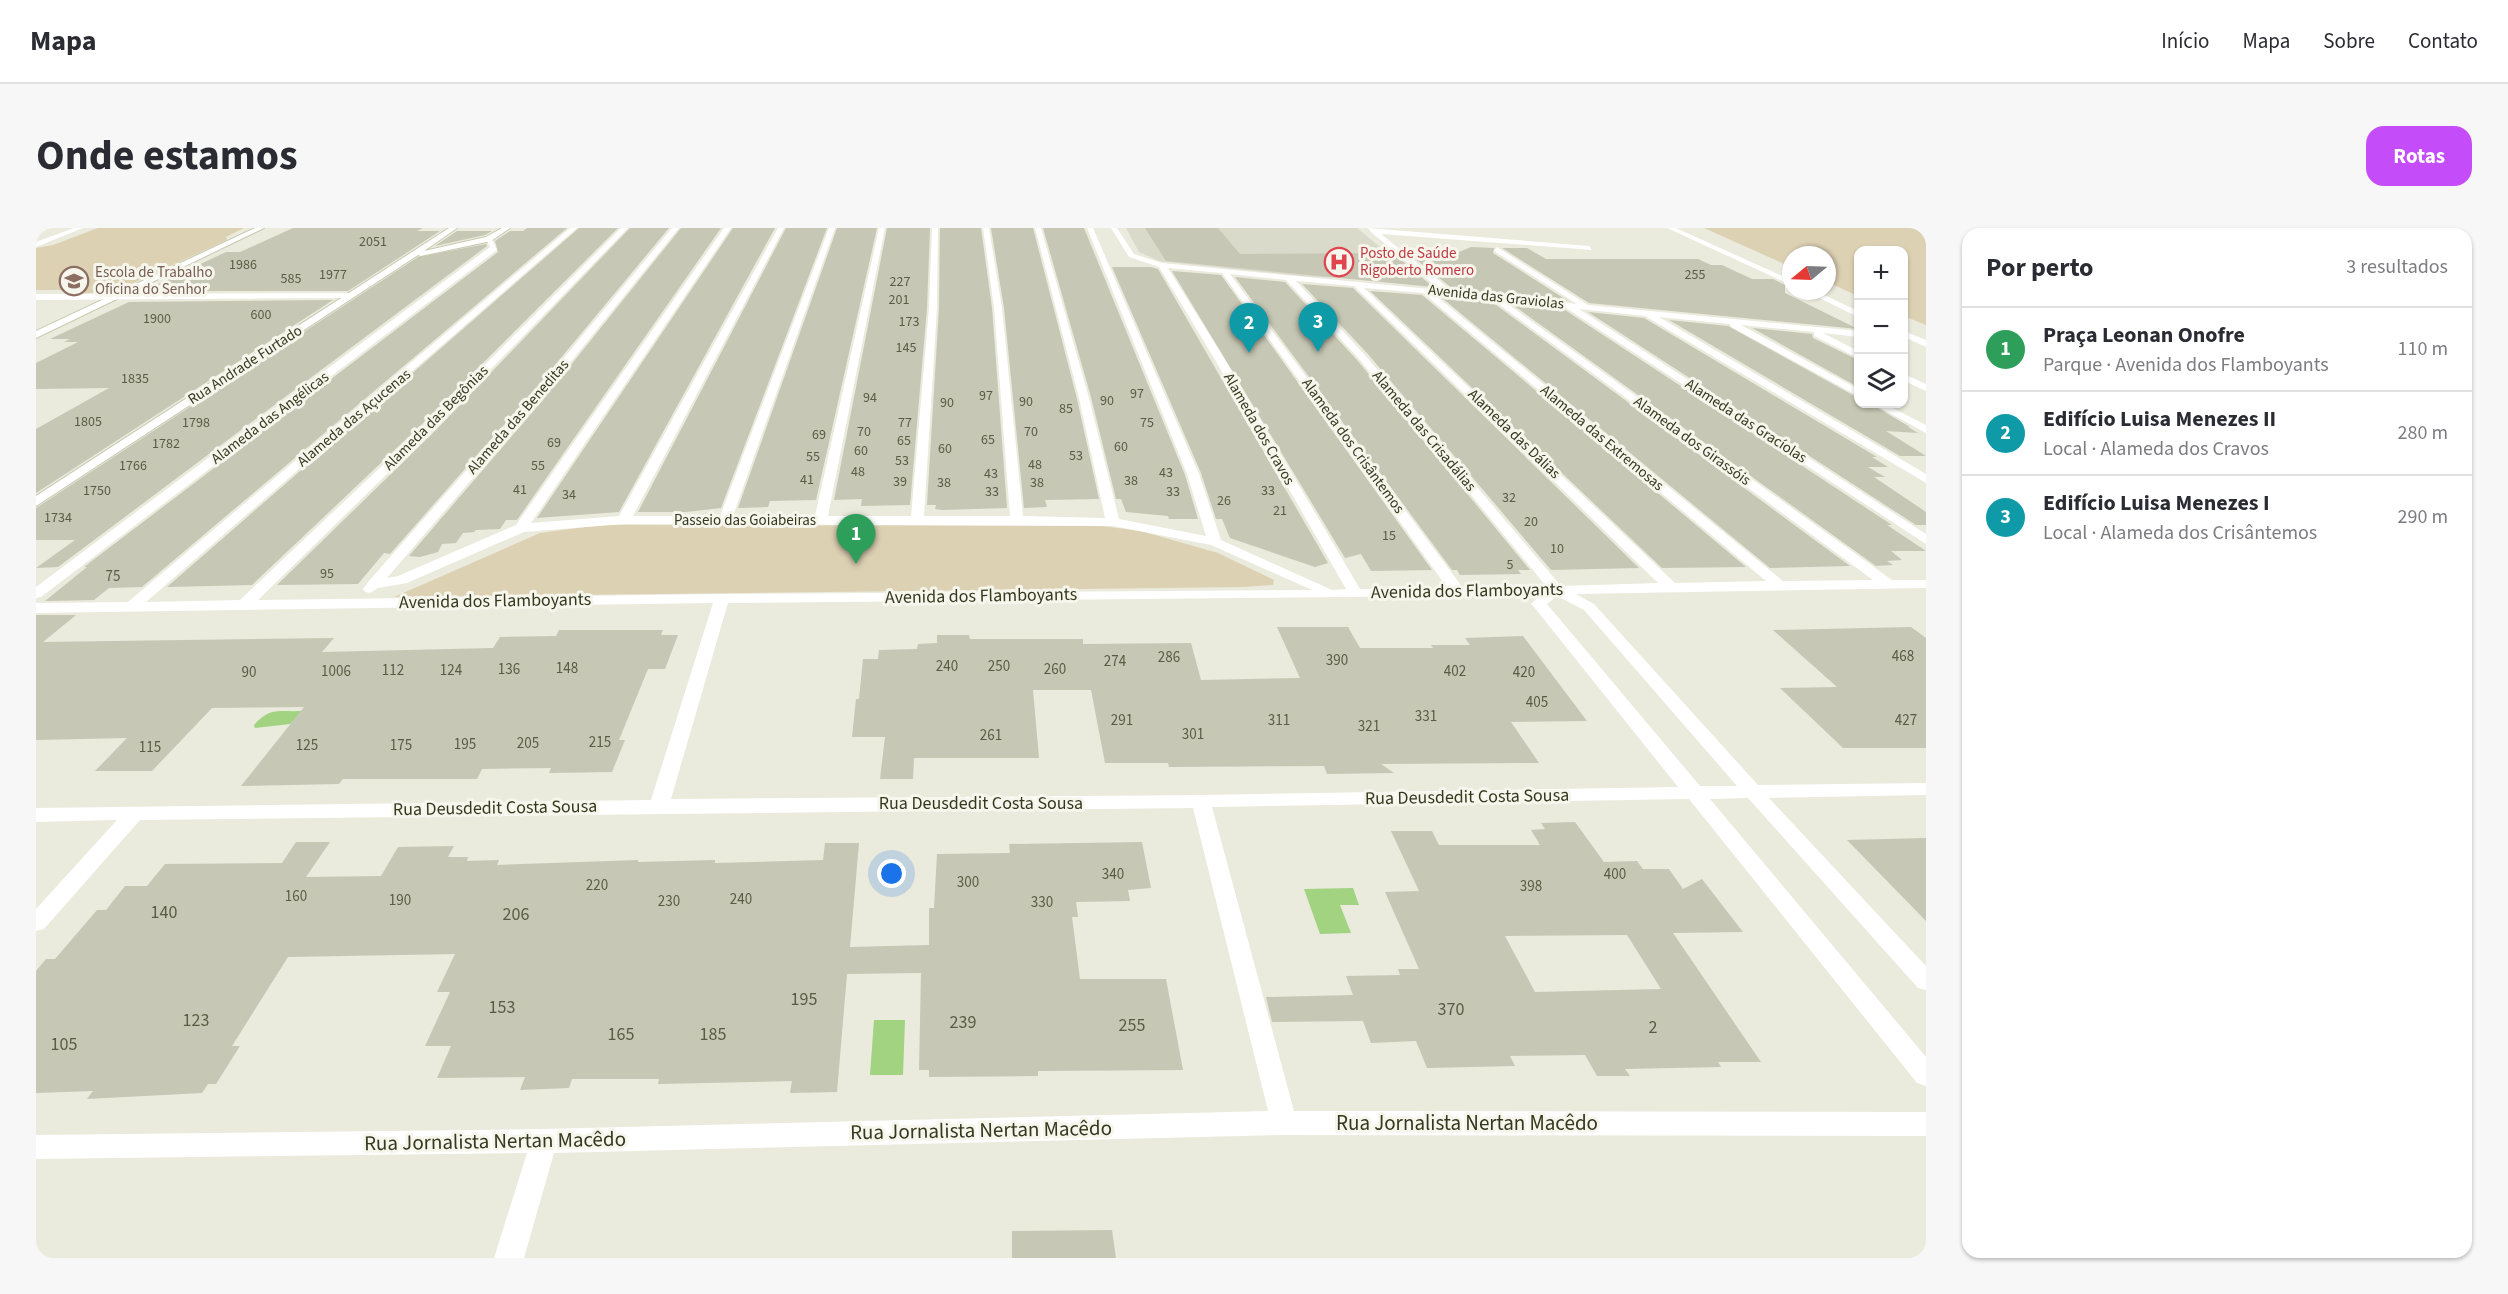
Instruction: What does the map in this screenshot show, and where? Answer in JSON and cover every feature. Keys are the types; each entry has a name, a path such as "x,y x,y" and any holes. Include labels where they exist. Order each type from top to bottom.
{"street":[{"path":"36,244 80,228"},
{"path":"36,334 261,228"},
{"name":"Rua Andrade Furtado","path":"36,502 454,228"},
{"path":"411,256 488,239 507,228"},
{"name":"Alameda das Açucenas","path":"132,606 574,228"},
{"name":"Alameda das Begônias","path":"244,605 426,429 625,228"},
{"name":"Alameda das Beneditas","path":"358,604 566,362 676,228"},
{"path":"521,528 728,228"},
{"path":"624,520 780,228"},
{"path":"725,520 832,228"},
{"path":"821,520 882,228"},
{"path":"917,520 933,308 936,228"},
{"path":"986,228 998,308 1017,520"},
{"path":"1038,228 1084,398 1113,522"},
{"path":"1090,228 1193,474 1215,542"},
{"name":"Avenida das Graviolas","path":"1114,228 1129,255 1141,261 1162,265 1854,334"},
{"path":"1670,228 1782,279"},
{"path":"1371,229 1589,248"},
{"path":"1371,229 1449,293"},
{"name":"Alameda das Angélicas","path":"36,594 494,248 488,239"},
{"path":"1497,249 1588,306"},
{"name":"Alameda dos Cravos","path":"1162,265 1219,358 1354,593"},
{"name":"Alameda dos Crisântemos","path":"1224,271 1459,593"},
{"name":"Alameda das Crisadálias","path":"1288,277 1362,357 1556,589"},
{"name":"Alameda das Dálias","path":"1355,283 1671,587"},
{"name":"Alameda das Extremosas","path":"1424,290 1780,586"},
{"path":"36,297 351,295"},
{"name":"Alameda dos Girassóis","path":"1494,297 1889,585"},
{"path":"1828,300 1854,312"},
{"name":"Alameda das Gracíolas","path":"1566,304 1926,540"},
{"path":"1644,312 1926,479"},
{"path":"1727,321 1854,391"},
{"path":"1807,329 1856,354"},
{"path":"1908,336 1922,342"},
{"path":"1908,379 1926,388"},
{"path":"1885,408 1926,430"},
{"name":"Passeio das Goiabeiras","path":"373,585 402,580 521,528 624,520 1017,520 1113,522 1215,542 1332,593"},
{"name":"Avenida dos Flamboyants","path":"36,608 722,598 1459,593 1671,587 1926,585"},
{"path":"1926,981 1753,792 1589,607 1556,589 1539,604 1926,1075"},
{"path":"659,806 722,598"},
{"name":"Rua Deusdedit Costa Sousa","path":"36,815 1201,801 1926,789"},
{"path":"1201,801 1284,1123"},
{"path":"36,923 134,813"},
{"name":"Rua Jornalista Nertan Macêdo","path":"36,1147 544,1141 1284,1123 1926,1124"},
{"path":"509,1258 544,1141"}],"shaded area":[{"path":"98,228 244,228 226,237 227,240 116,291 76,294 73,290 36,290 36,248 53,245"},
{"path":"1126,228 1357,228 1386,252 1376,252 1398,271 1423,283 1303,276 1159,261 1139,252"},
{"path":"1704,228 1926,228 1926,325 1908,318 1908,246 1854,246 1854,294 1836,286 1836,246 1782,246 1782,263"},
{"path":"600,525 1102,526 1141,531 1218,553 1274,580 1273,585 1243,587 394,597 540,533"},
{"path":"301,711 304,713 298,721 290,724 255,728 254,725 270,713"},
{"path":"1353,888 1359,905 1340,905 1351,933 1320,934 1304,889"},
{"path":"874,1020 905,1020 903,1075 870,1075"}],"building":[{"path":"293,228 423,228 417,231 440,231 348,291 151,291 164,285 156,285 226,252 240,252"},
{"path":"527,228 567,228 142,587 109,588 94,600 45,601 87,567 84,567 498,252 495,241 510,231 523,231"},
{"path":"579,228 618,228 421,425 252,585 167,587"},
{"path":"630,228 669,228 530,395 390,554 384,553 358,584 277,585 433,433"},
{"path":"681,228 721,228 517,520 506,520 500,529 463,533 456,543 442,544 438,552 420,557 409,556 542,401"},
{"path":"733,228 775,228 619,512 537,518"},
{"path":"786,228 827,228 721,508 686,512 638,512"},
{"path":"837,228 877,228 816,500 770,501 768,507 738,508"},
{"path":"887,228 930,228 927,308 910,505 861,506 862,499 834,500"},
{"path":"940,228 981,228 992,308 1007,508 942,510 935,509 936,505 927,505 939,308"},
{"path":"991,228 1033,228 1077,399 1099,499 1045,500 1047,507 1024,508 1004,308"},
{"path":"1043,228 1084,228 1185,475 1198,519 1169,519 1168,516 1126,512 1121,499 1116,499 1091,397"},
{"path":"1145,228 1218,228 1240,254 1393,253 1433,287 1166,261"},
{"path":"457,231 492,231 485,235 435,246"},
{"path":"486,244 487,246 58,567 36,568 75,540 36,540 36,508 418,257"},
{"path":"1471,247 1494,248 1493,253 1568,301 1453,289 1408,253 1459,252"},
{"path":"1502,248 1527,248 1546,259 1698,259 1711,265 1722,265 1752,279 1773,279 1782,284 1782,300 1799,300 1854,329 1589,303"},
{"path":"1112,267 1158,269 1328,563 1315,567 1230,538 1222,519 1216,519 1201,473"},
{"path":"1172,271 1221,275 1432,570 1371,571 1361,554 1345,558"},
{"path":"1235,277 1285,282 1357,360 1530,570 1518,570 1521,574 1460,575 1457,570 1452,570"},
{"path":"1302,284 1353,288 1639,568 1551,570 1367,353"},
{"path":"1370,291 1422,295 1746,567 1662,568"},
{"path":"1442,298 1492,302 1850,566 1770,568"},
{"path":"333,300 36,493 36,429 109,388 36,389 36,363 78,342 64,342 70,339 50,339 129,302"},
{"path":"1513,305 1565,310 1892,525 1887,525 1926,551 1891,551 1902,560 1887,561 1893,565 1876,566"},
{"path":"1588,312 1644,318 1877,457 1872,457 1888,467 1868,467 1885,477 1874,477 1926,512 1926,525 1916,525"},
{"path":"1669,320 1728,326 1854,396 1854,408 1878,408 1918,433 1886,431 1926,456 1900,456"},
{"path":"1752,328 1812,334 1813,338 1854,358 1854,385"},
{"path":"36,615 76,615 43,642 334,638 322,652 493,648 500,637 556,636 559,630 663,630 661,635 678,635 665,669 648,669 619,740 625,740 612,772 549,773 551,768 482,769 477,779 343,779 339,784 241,786 304,707 212,708 152,771 95,771 127,738 36,740"},
{"path":"1277,627 1348,627 1360,648 1433,648 1431,645 1470,645 1465,638 1523,636 1587,721 1511,722 1539,763 1381,764 1394,773 1327,774 1324,766 1169,767 1168,763 1105,763 1091,690 1033,690 1039,758 914,758 913,779 880,779 885,737 852,737 863,659 878,659 879,650 917,649 918,644 937,643 937,635 969,635 970,639 1083,639 1083,644 1191,643 1201,680 1300,678"},
{"path":"1911,627 1926,638 1926,748 1843,748 1780,688 1837,687 1773,630"},
{"path":"1575,822 1604,862 1637,861 1643,869 1669,869 1683,889 1702,879 1743,932 1673,933 1761,1062 1718,1062 1721,1067 1625,1069 1630,1076 1597,1076 1585,1055 1510,1056 1515,1066 1427,1068 1416,1041 1371,1043 1363,1021 1272,1022 1266,997 1353,995 1346,976 1400,975 1398,969 1419,969 1385,892 1419,891 1391,831 1432,831 1439,845 1540,845 1531,830 1545,829 1541,823","holes":["1627,935 1661,989 1535,992 1505,936"]},
{"path":"1926,838 1926,921 1847,840"},
{"path":"296,842 330,842 306,877 381,876 398,847 454,846 448,857 468,857 467,861 499,860 497,865 638,860 638,862 715,860 715,863 823,860 825,843 859,843 850,947 929,945 929,908 934,908 937,854 1010,853 1009,844 1142,842 1151,888 1128,890 1130,901 1076,902 1078,917 1072,917 1080,979 1166,979 1183,1070 1038,1071 1038,1076 929,1077 929,1070 919,1070 921,973 847,974 837,1092 790,1093 792,1081 658,1084 659,1079 572,1079 569,1088 520,1090 525,1077 437,1078 451,1046 425,1046 450,992 437,992 455,954 288,957 232,1046 240,1046 216,1084 208,1084 202,1093 87,1099 93,1091 36,1093 36,971 46,959 55,959 97,910 106,910 125,886 147,886 165,864 282,863"},
{"path":"1112,1230 1116,1258 1012,1258 1012,1231"}],"place":[{"name":"Posto de Saúde Rigoberto Romero","path":"1339,262"},
{"name":"Escola de Trabalho Oficina do Senhor","path":"74,281"},
{"name":"Edifício Luisa Menezes I","path":"1318,352"},
{"name":"Edifício Luisa Menezes II","path":"1249,353"},
{"name":"Praça Leonan Onofre","path":"856,564"}]}
